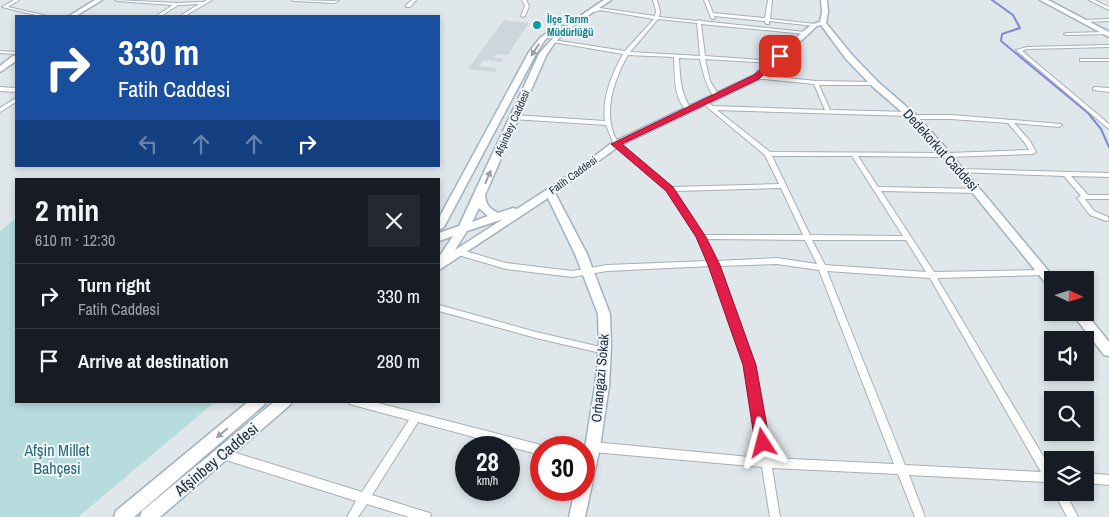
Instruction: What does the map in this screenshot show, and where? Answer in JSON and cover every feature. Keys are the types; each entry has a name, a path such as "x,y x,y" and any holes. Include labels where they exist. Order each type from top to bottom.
{"street":[{"path":"2,6 16,0"},
{"path":"74,15 99,0"},
{"path":"117,0 179,4 204,3"},
{"path":"160,15 186,0"},
{"path":"184,15 210,0"},
{"path":"294,0 335,2 337,0"},
{"path":"408,6 414,0"},
{"path":"523,16 527,6 524,0"},
{"name":"Afşinbey Caddesi","path":"440,226 533,52 542,39 566,21 601,0"},
{"name":"Afşinbey Caddesi","path":"455,250 542,56 553,41 575,22 595,11 608,0"},
{"path":"655,0 658,11 657,18 626,53 617,70 610,90 607,113 608,123 616,144 670,189 701,237 714,265 750,365 775,517"},
{"path":"706,0 715,22"},
{"path":"765,27 770,0"},
{"path":"712,14 768,19 822,20 824,0"},
{"path":"1043,0 1108,34"},
{"path":"1090,0 1109,9"},
{"path":"2,6 41,15"},
{"path":"595,11 805,32"},
{"name":"Fatih Caddesi","path":"533,204 616,144 689,110 707,105 716,96 756,77 805,32 822,20"},
{"name":"Dedekorkut Caddesi","path":"822,20 844,52 875,84 912,115 978,191 1043,272"},
{"path":"1084,21 1109,20"},
{"path":"699,21 703,57 710,89 716,96"},
{"path":"1066,34 1108,34"},
{"path":"553,41 626,53 773,62"},
{"path":"1109,46 1027,48 1018,50 1109,127"},
{"path":"0,52 15,53"},
{"path":"676,56 680,91 684,105 689,110"},
{"path":"0,70 15,59"},
{"path":"1082,60 1109,60"},
{"path":"756,77 816,83 875,84"},
{"path":"816,83 828,111"},
{"path":"0,89 15,90"},
{"path":"1095,89 1109,90"},
{"path":"0,110 15,101"},
{"path":"707,105 951,117 1059,125"},
{"path":"707,105 768,154 822,268 920,517"},
{"path":"514,117 608,123"},
{"path":"768,154 947,155 1033,152 1028,142 1009,122"},
{"path":"854,155 932,275 1044,464"},
{"path":"961,171 1109,175"},
{"path":"1066,174 1086,197"},
{"path":"670,189 784,186"},
{"path":"875,188 978,191"},
{"name":"Orhangazi Sokak","path":"550,192 588,270 604,314 605,351 595,436"},
{"path":"480,195 480,204 484,210 497,217"},
{"path":"1106,219 1092,212 1080,198 1109,197"},
{"path":"440,265 455,250 533,204"},
{"path":"440,236 447,232 463,229 533,204"},
{"path":"701,237 807,236 907,238"},
{"path":"440,251 455,250 506,266 572,274 588,270 651,265 714,265 777,261 822,268 932,275 1043,272"},
{"path":"440,308 519,331 605,351"},
{"path":"1084,321 1109,351"},
{"name":"Afşinbey Caddesi","path":"122,517 257,403"},
{"name":"Afşinbey Caddesi","path":"148,517 283,403"},
{"path":"360,403 530,447"},
{"path":"352,517 366,498 415,418"},
{"path":"595,447 766,463 1044,478"},
{"path":"223,454 426,517"},
{"path":"1094,479 1109,480"},
{"path":"577,517 580,501"},
{"path":"1064,501 1073,517"}],"shaded area":[{"path":"504,20 529,23 508,55 496,54 494,57 504,59 502,62 483,60 479,66 497,68 495,72 468,69"}],"green space":[{"name":"Afşin Millet Bahçesi","path":"15,219 15,403 214,403 78,517 0,517 0,231"}],"waterway":[{"path":"992,0 1013,15 1020,28 1002,34 1001,41 1088,113 1101,129 1109,147"}],"place":[{"name":"İlçe Tarım Müdürlüğü","path":"537,25"}],"route":[{"path":"763,443 750,365 714,265 701,237 670,189 616,144 756,77 780,56"}]}
